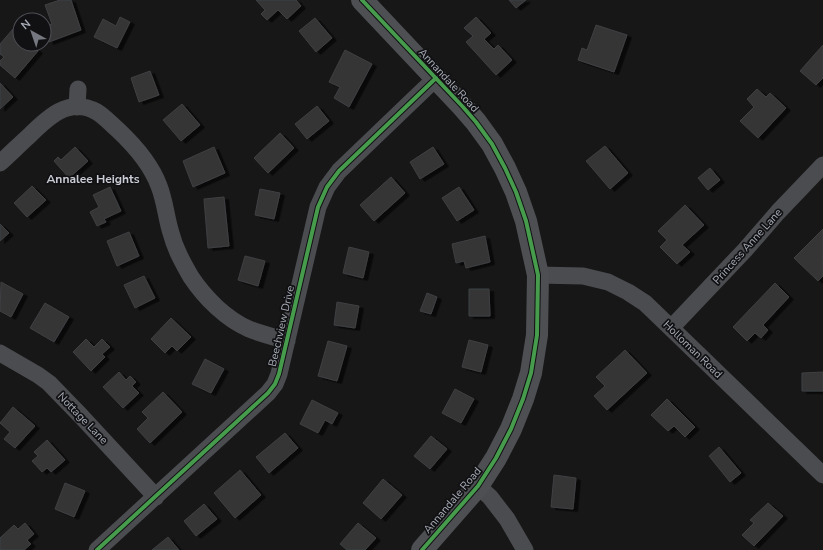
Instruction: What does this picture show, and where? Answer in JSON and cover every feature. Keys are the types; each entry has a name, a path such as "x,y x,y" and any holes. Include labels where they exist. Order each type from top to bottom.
{"main road":[{"name":"Annandale Road","path":"362,0 476,122 492,144 516,192 526,221 538,275 537,335 531,373 524,399 496,458 478,486 422,550"}],"street":[{"name":"Beechview Drive","path":"97,550 268,394 275,384 279,374 318,207 327,187 339,170 436,78"},
{"path":"77,107 78,89"},
{"path":"0,163 52,115 64,109 77,107 86,108 96,112 108,121 137,150 152,171 159,185 171,234 180,258 192,278 205,295 231,319 247,328 287,341"},
{"name":"Princess Anne Lane","path":"671,328 737,259 778,212 823,165"},
{"name":"Holloman Road","path":"538,275 583,276 608,282 645,303 823,474"},
{"name":"Nottage Lane","path":"0,353 38,374 49,383 156,496"},
{"path":"478,486 490,497 507,519 525,550"}],"building":[{"path":"60,0 71,0 81,30 52,41 52,12 48,12 45,5"},
{"path":"256,0 296,0 301,6 287,19 278,10 267,20 261,14 265,10"},
{"path":"509,0 526,0 516,8"},
{"path":"120,17 130,22 117,48 94,37 103,19 116,26"},
{"path":"476,17 491,33 484,39 494,49 498,45 512,60 496,75 466,42 473,36 464,28"},
{"path":"315,18 332,38 316,52 299,31"},
{"path":"596,25 627,35 614,72 578,60 582,48 587,50"},
{"path":"12,30 12,52 37,52 15,78 0,65 0,61 4,57 0,54 0,44"},
{"path":"823,45 823,78 816,85 800,71"},
{"path":"345,50 372,64 349,107 334,98 340,87 329,82"},
{"path":"150,71 159,95 139,102 131,78"},
{"path":"0,83 13,97 0,109"},
{"path":"757,89 766,97 770,93 786,108 758,138 740,121 754,107 747,99"},
{"path":"182,104 200,125 181,141 163,120"},
{"path":"317,106 329,121 307,139 295,124"},
{"path":"280,133 294,148 268,173 254,158"},
{"path":"605,146 628,173 610,189 586,161"},
{"path":"75,147 88,161 69,178 54,161 58,157 61,160"},
{"path":"214,147 225,173 193,187 183,161"},
{"path":"433,147 444,164 420,179 410,162"},
{"path":"710,168 720,180 708,190 698,178"},
{"path":"391,177 405,193 374,221 360,205"},
{"path":"32,186 46,200 27,217 14,203"},
{"path":"110,187 121,211 104,219 106,222 97,226 90,212 99,207 93,195"},
{"path":"459,187 474,210 457,221 442,198"},
{"path":"260,189 280,193 274,219 255,215"},
{"path":"224,197 229,246 208,248 204,199"},
{"path":"685,205 704,225 682,245 690,252 677,264 660,247 667,240 658,231"},
{"path":"0,224 9,233 0,241"},
{"path":"823,229 823,276 818,281 794,258"},
{"path":"129,232 139,256 117,266 107,241"},
{"path":"485,236 490,262 466,268 464,261 456,263 452,244"},
{"path":"349,247 369,252 363,278 343,273"},
{"path":"245,256 265,261 258,286 238,280"},
{"path":"144,276 155,298 135,308 124,285"},
{"path":"1,282 23,294 11,317 0,311"},
{"path":"775,283 789,297 763,325 768,330 761,338 755,333 747,341 733,327"},
{"path":"469,289 489,289 490,316 469,316"},
{"path":"427,293 437,297 431,314 420,311"},
{"path":"337,302 359,306 355,328 334,325"},
{"path":"45,303 69,317 54,342 30,328"},
{"path":"171,318 191,337 177,351 172,346 165,353 151,339"},
{"path":"86,339 94,347 102,339 110,347 102,354 105,357 91,371 73,352"},
{"path":"469,340 488,345 481,372 462,367"},
{"path":"328,341 347,346 337,381 318,376"},
{"path":"625,350 647,373 607,410 594,396 605,386 596,377"},
{"path":"205,359 224,369 211,393 192,384"},
{"path":"119,372 126,380 130,376 136,382 132,386 139,393 123,408 103,387"},
{"path":"823,372 823,391 802,391 802,373"},
{"path":"455,389 474,399 461,423 442,413"},
{"path":"163,392 182,412 150,443 137,429 148,418 142,412"},
{"path":"667,399 695,427 685,437 674,426 668,431 651,415"},
{"path":"312,400 338,413 332,424 325,420 318,433 300,424"},
{"path":"13,407 35,426 15,448 4,439 10,432 0,423"},
{"path":"285,433 298,448 269,473 256,457"},
{"path":"431,436 447,449 430,469 414,456"},
{"path":"47,440 65,460 51,472 47,468 42,472 32,461 38,456 34,452"},
{"path":"719,447 741,473 730,482 709,456"},
{"path":"240,470 261,495 235,518 214,493"},
{"path":"554,475 576,478 573,509 551,507"},
{"path":"383,479 402,495 381,519 363,503"},
{"path":"65,483 85,491 74,517 55,509"},
{"path":"768,503 783,516 754,546 742,535 754,523 750,520"},
{"path":"204,504 217,519 196,536 184,521"},
{"path":"25,523 34,534 27,540 31,544 24,550 0,550 0,538 14,525 18,529"},
{"path":"358,523 376,538 365,550 347,550 340,544"},
{"path":"168,537 179,550 152,550"}],"cycle path":[{"path":"362,0 463,107 492,144 516,192 526,221 538,275 537,335 531,373 523,399 511,429 496,458 478,486 422,550"},
{"path":"97,550 268,393 275,384 279,374 318,207 327,187 339,171 436,78"}],"district":[{"name":"Annalee Heights","path":"93,179"}]}
